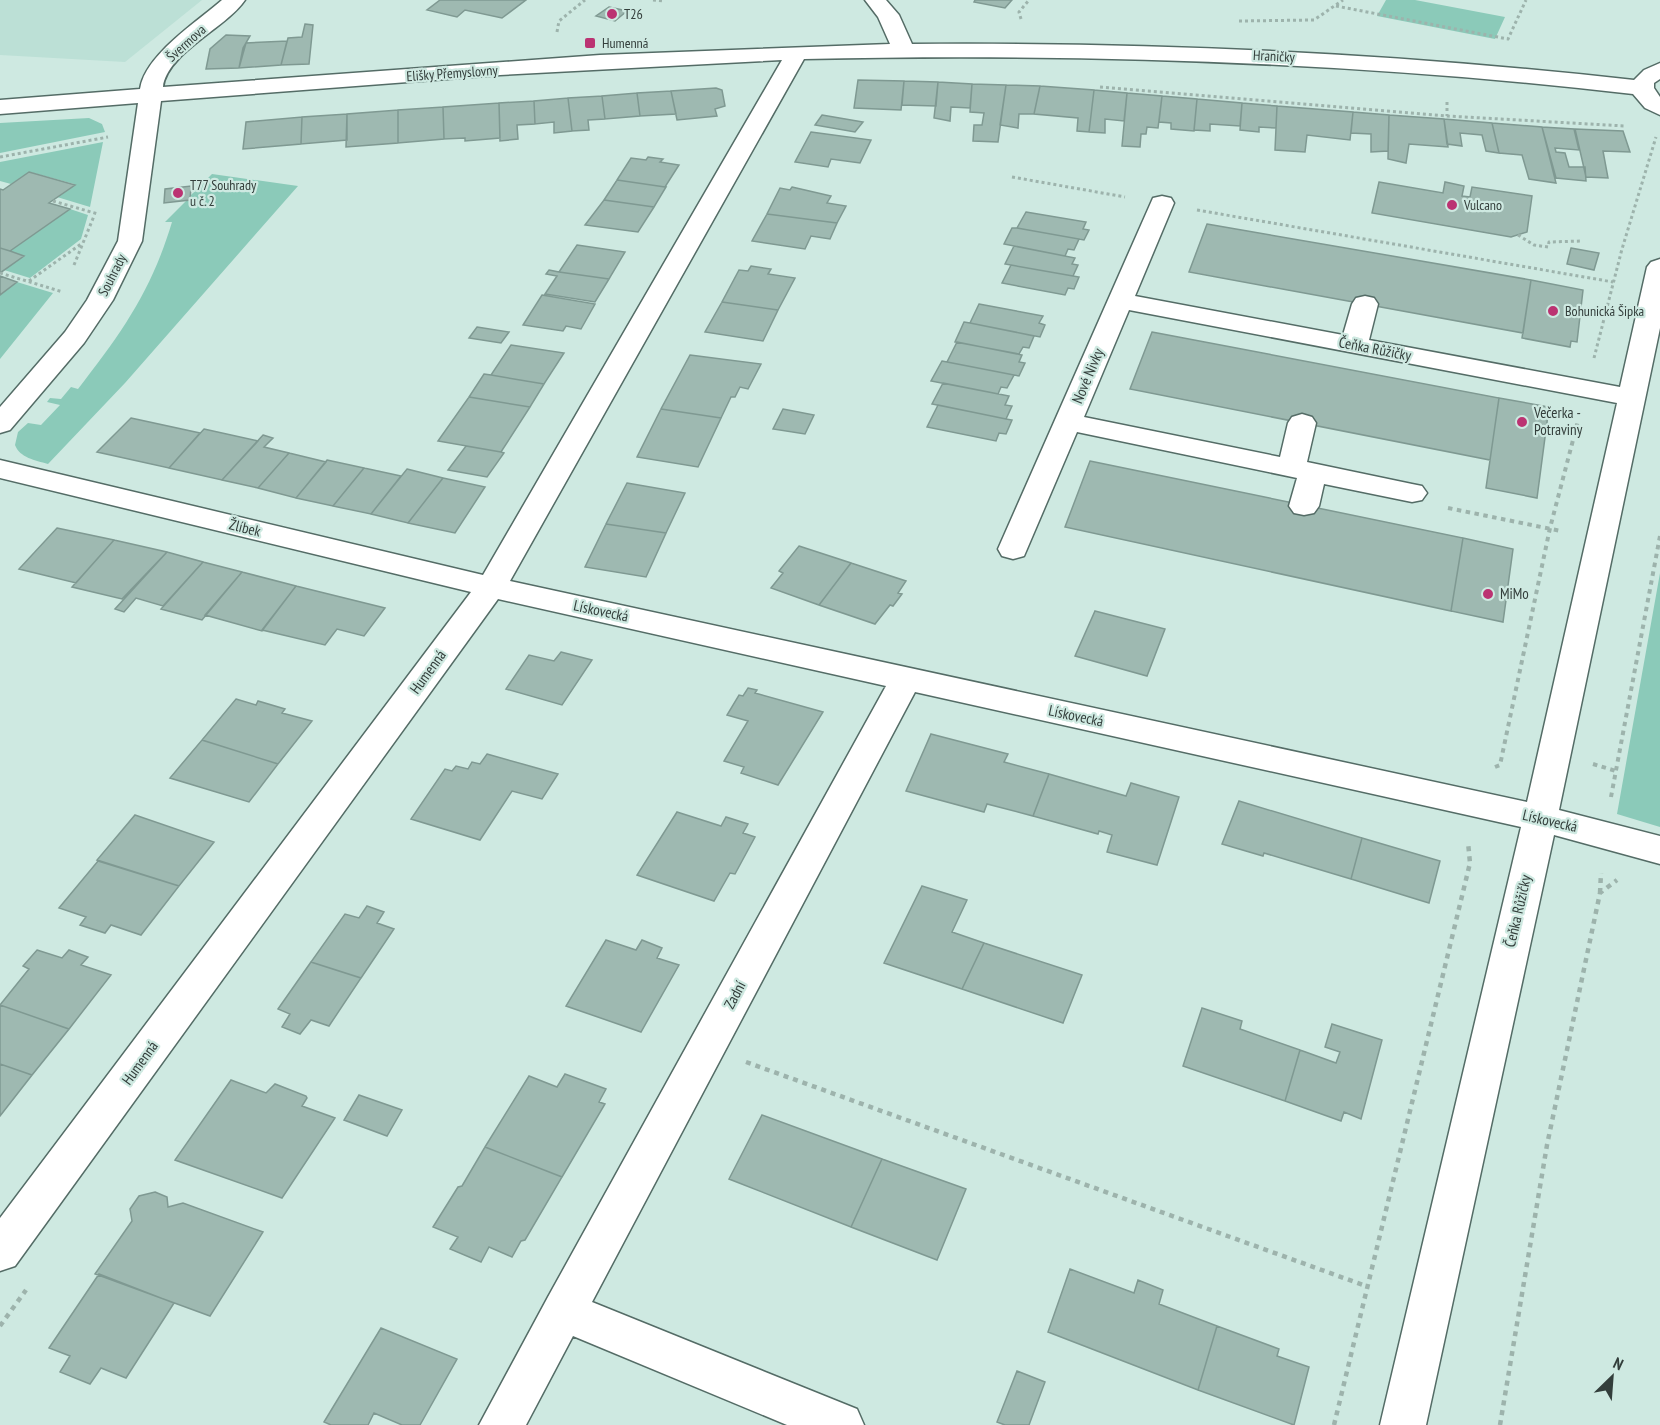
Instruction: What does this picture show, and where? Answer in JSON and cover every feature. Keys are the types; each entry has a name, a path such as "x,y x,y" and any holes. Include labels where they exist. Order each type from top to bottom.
{"street":[{"name":"Švermova","path":"151,95 153,78 166,60 235,0"},
{"path":"875,0 888,15 904,51"},
{"name":"Hraničky","path":"904,51 1138,50 1263,56 1497,72 1642,88"},
{"name":"Elišky Přemyslovny","path":"0,107 580,64 797,53 904,51"},
{"name":"Humenná","path":"0,1252 490,587 797,53"},
{"path":"1660,69 1643,81 1642,88 1650,101 1660,108"},
{"name":"Souhrady","path":"0,424 75,338 100,300 130,241 151,95"},
{"name":"Nové Nivky","path":"1013,549 1161,203"},
{"name":"Čeňka Růžičky","path":"1403,1425 1660,267"},
{"name":"Čeňka Růžičky","path":"1120,301 1631,397"},
{"path":"1354,345 1365,304"},
{"path":"1069,422 1412,492"},
{"path":"1302,423 1304,506"},
{"name":"Žlíbek","path":"0,469 490,587"},
{"name":"Lískovecká","path":"490,587 1539,818 1604,833 1660,850"},
{"name":"Zadní","path":"502,1425 906,679"},
{"path":"563,1311 841,1425"}],"path":[{"path":"559,21 585,0"},
{"path":"653,0 664,2"},
{"path":"1019,12 1029,0"},
{"path":"1335,6 1508,39 1526,0"},
{"path":"1098,87 1447,116 1632,126"},
{"path":"1488,771 1500,765 1550,528 1613,282 1657,134"},
{"path":"109,147 111,136"},
{"path":"0,157 74,143"},
{"path":"1012,177 1613,282"},
{"path":"71,270 97,203"},
{"path":"1518,235 1534,245 1548,247 1549,242 1582,241"},
{"path":"28,282 81,243"},
{"path":"0,273 59,291"},
{"path":"54,299 63,284"},
{"path":"1412,492 1426,504 1600,540"},
{"path":"1500,1425 1547,1145 1600,893 1604,833 1660,536"},
{"path":"1334,1425 1470,863 1468,838"},
{"path":"1600,893 1624,875"},
{"path":"706,1049 1366,1286"},
{"path":"0,1326 28,1287"}],"shaded area":[{"path":"0,0 202,0 125,62 0,55"}],"green space":[{"path":"1386,0 1415,0 1505,17 1495,39 1377,16"},
{"path":"89,118 102,124 105,132 0,153 0,123"},
{"path":"103,142 90,207 57,197 74,184 30,172 11,184 0,181 0,162"},
{"path":"212,174 298,186 125,383 48,464 24,456 15,445 18,432 28,423 41,425 60,405 47,402 50,398 61,399 71,387 78,389 94,368 122,330 145,291 172,222 165,222 187,200 190,200 190,196"},
{"path":"70,209 88,215 81,239 30,278 4,270 24,256 10,251"},
{"path":"17,282 53,293 0,359 0,295"},
{"path":"1660,573 1660,827 1617,814"}],"building":[{"path":"440,0 526,0 502,18 465,10 457,17 427,10"},
{"path":"975,0 1012,0 1005,8 974,2"},
{"name":"T26","path":"609,7 627,11 615,21 596,16"},
{"path":"305,24 313,25 309,64 281,65 288,38 302,37"},
{"path":"226,35 250,36 243,48 239,68 206,69 210,49"},
{"path":"287,41 281,65 239,68 246,43"},
{"path":"858,80 904,81 901,110 854,108"},
{"path":"904,81 938,82 936,106 902,105"},
{"path":"938,82 972,84 970,108 951,107 950,121 934,118"},
{"path":"972,84 1006,85 998,142 973,141 974,125 982,125 984,113 970,112"},
{"path":"1006,85 1040,86 1034,114 1019,114 1018,128 1000,125"},
{"path":"1040,86 1094,90 1089,132 1077,131 1078,118 1034,114"},
{"path":"716,88 722,90 725,106 715,109 717,116 677,120 671,91"},
{"path":"1094,90 1127,93 1124,121 1105,119 1105,133 1089,132"},
{"path":"671,91 676,114 640,116 637,93"},
{"path":"637,93 640,116 605,119 602,96"},
{"path":"1127,93 1162,96 1158,128 1147,127 1146,134 1141,134 1140,147 1122,146"},
{"path":"602,96 605,119 588,120 589,130 572,131 568,98"},
{"path":"1162,96 1197,99 1194,131 1171,129 1171,123 1159,122"},
{"path":"568,98 572,131 554,133 554,122 535,124 534,101"},
{"path":"1197,99 1242,103 1240,126 1210,124 1210,131 1194,130"},
{"path":"534,101 535,124 517,125 518,139 500,141 499,103"},
{"path":"499,103 500,138 465,141 465,138 444,139 443,107"},
{"path":"1242,103 1277,106 1276,128 1259,127 1259,132 1240,130"},
{"path":"1277,106 1353,112 1350,140 1307,135 1305,152 1275,150"},
{"path":"443,107 444,139 398,143 398,110"},
{"path":"398,110 398,143 346,147 347,114"},
{"path":"1353,112 1389,115 1388,151 1371,152 1371,134 1351,133"},
{"path":"347,114 347,140 301,144 302,117"},
{"path":"822,115 863,122 855,132 815,125"},
{"path":"1389,115 1444,119 1448,147 1409,144 1406,163 1388,159"},
{"path":"302,117 301,144 243,149 246,122"},
{"path":"1444,119 1492,123 1499,153 1486,151 1482,135 1460,133 1462,146 1447,144"},
{"path":"1492,123 1542,127 1556,183 1529,179 1522,155 1499,153"},
{"path":"1542,127 1574,129 1579,150 1555,148 1556,152 1565,153 1569,167 1585,167 1586,181 1556,178"},
{"path":"1575,129 1623,131 1630,152 1603,151 1608,178 1586,177"},
{"path":"811,132 871,140 860,163 831,159 828,167 795,162"},
{"path":"648,157 663,159 660,162 679,165 665,187 617,180 631,158 646,160"},
{"path":"29,172 75,185 49,203 70,209 10,251 0,248 0,189 3,190"},
{"path":"617,180 666,187 654,207 604,200"},
{"name":"Vulcano","path":"1379,182 1443,193 1445,182 1464,186 1462,196 1470,197 1472,187 1532,196 1527,232 1511,237 1372,213"},
{"name":"T77 Souhrady u č. 2","path":"191,186 190,200 164,203 165,189"},
{"path":"792,187 831,196 827,203 846,206 837,223 767,214 780,188 790,190"},
{"path":"604,200 654,207 638,232 585,225"},
{"path":"1026,212 1086,222 1083,229 1089,230 1084,240 1017,228"},
{"path":"767,214 837,223 830,239 811,236 805,249 752,241"},
{"path":"1207,224 1531,280 1523,333 1189,272"},
{"path":"1012,228 1079,239 1074,250 1068,249 1065,256 1004,244"},
{"path":"577,245 625,252 609,279 559,272"},
{"path":"1014,246 1075,258 1072,264 1078,265 1073,276 1005,264"},
{"path":"0,248 10,251 24,256 0,273"},
{"path":"1571,248 1599,253 1594,270 1567,264"},
{"path":"1011,265 1079,277 1074,289 1068,288 1065,295 1002,283"},
{"path":"751,266 771,269 768,274 795,278 778,310 722,302 739,270 748,271"},
{"path":"549,270 609,279 595,302 545,294 557,276 546,274"},
{"path":"0,276 17,282 0,295"},
{"name":"Bohunická Šipka","path":"1531,280 1583,290 1577,342 1571,341 1570,347 1522,338"},
{"path":"542,295 595,304 581,329 566,326 563,331 523,325"},
{"path":"722,302 778,310 763,341 705,332"},
{"path":"979,304 1043,316 1039,323 1045,325 1040,337 970,323"},
{"path":"964,322 1034,336 1029,348 1023,347 1019,354 955,342"},
{"path":"477,327 509,332 501,343 469,338"},
{"path":"1152,332 1499,398 1490,460 1130,389"},
{"path":"957,342 1022,355 1019,362 1025,363 1019,376 947,362"},
{"path":"511,345 564,353 544,384 491,375"},
{"path":"690,355 761,364 748,389 740,387 735,397 731,397 721,418 661,409"},
{"path":"942,361 1014,375 1007,388 1001,387 998,394 931,381"},
{"path":"484,374 544,384 530,407 469,397"},
{"path":"943,383 1009,396 1005,405 1012,406 1006,419 932,404"},
{"path":"469,397 530,407 501,452 438,441"},
{"path":"1499,398 1549,407 1537,498 1486,488"},
{"path":"938,405 1012,420 1006,434 999,433 996,441 927,427"},
{"path":"661,409 721,418 698,467 637,457"},
{"path":"783,409 814,415 805,434 773,429"},
{"path":"131,418 200,433 169,468 97,452"},
{"path":"204,429 258,441 222,480 169,468"},
{"path":"263,435 273,438 264,447 289,453 258,488 222,480"},
{"path":"466,446 504,453 487,477 448,470"},
{"path":"289,453 326,462 296,498 258,488"},
{"path":"327,460 364,468 333,506 296,498"},
{"path":"1090,461 1463,538 1451,611 1065,527"},
{"path":"364,468 401,476 371,514 333,506"},
{"path":"407,469 443,478 408,523 371,514"},
{"path":"443,478 485,487 455,533 408,523"},
{"path":"627,483 685,493 666,533 606,524"},
{"path":"606,524 666,533 646,577 585,567"},
{"path":"57,528 114,540 76,583 19,569"},
{"path":"1463,538 1513,549 1503,622 1451,611"},
{"path":"114,540 167,552 122,599 72,587"},
{"path":"799,546 851,563 819,605 771,588 783,573 779,571"},
{"path":"167,552 203,562 163,606 136,598 124,612 115,609"},
{"path":"203,562 242,572 202,620 161,609"},
{"path":"851,563 906,581 898,593 902,594 875,624 819,605"},
{"path":"242,572 296,586 262,631 205,615"},
{"path":"296,586 385,608 364,636 337,629 325,645 262,630"},
{"path":"1095,611 1165,629 1147,676 1075,656"},
{"path":"561,652 592,660 562,705 506,689 529,655 554,661"},
{"path":"748,688 757,690 755,693 823,712 778,785 741,773 744,767 724,761 748,721 727,715 739,695 743,696"},
{"path":"236,699 256,705 258,701 285,709 282,713 312,721 278,764 202,740"},
{"path":"931,734 1008,754 1004,762 1049,774 1033,816 987,804 984,812 906,791"},
{"path":"202,740 278,764 249,802 170,778"},
{"path":"487,754 558,774 542,799 512,791 480,840 411,819 445,769 452,771 456,766 468,769 472,762 480,764"},
{"path":"1049,774 1126,796 1131,783 1179,797 1157,865 1107,852 1112,835 1099,831 1098,834 1033,816"},
{"path":"1239,801 1362,838 1351,879 1264,853 1263,856 1222,844"},
{"path":"677,812 721,826 726,817 748,824 743,833 755,837 735,874 730,873 714,901 637,875"},
{"path":"135,815 214,842 179,886 97,860"},
{"path":"1362,838 1440,861 1429,903 1351,879"},
{"path":"98,861 179,886 141,935 111,925 105,933 80,925 86,917 59,908"},
{"path":"922,886 967,900 952,932 984,943 962,989 884,963"},
{"path":"367,906 384,912 377,923 394,929 361,978 311,962 345,914 359,918"},
{"path":"606,940 636,950 642,940 662,948 657,958 679,965 641,1032 566,1006"},
{"path":"984,943 1082,975 1063,1023 962,989"},
{"path":"37,950 62,958 69,950 88,957 81,965 111,975 69,1029 0,1005 29,969 23,966"},
{"path":"311,962 361,978 329,1026 311,1020 300,1034 282,1027 290,1014 278,1009"},
{"path":"0,1005 69,1029 32,1075 0,1064"},
{"path":"1202,1008 1242,1021 1240,1029 1300,1050 1285,1101 1183,1066"},
{"path":"1332,1024 1382,1040 1361,1119 1344,1112 1341,1121 1285,1101 1300,1050 1336,1063 1340,1052 1325,1047"},
{"path":"0,1064 32,1075 0,1116"},
{"path":"565,1074 606,1089 599,1102 605,1104 562,1177 485,1147 529,1076 557,1087"},
{"path":"231,1080 266,1093 275,1084 306,1096 302,1106 335,1118 282,1198 175,1160"},
{"path":"359,1095 402,1110 387,1136 344,1120"},
{"path":"762,1115 882,1159 851,1227 729,1179"},
{"path":"485,1147 562,1177 525,1240 521,1241 512,1257 489,1247 481,1262 450,1249 458,1237 433,1227 458,1187 462,1186"},
{"path":"882,1159 966,1189 937,1260 851,1227"},
{"path":"155,1192 167,1197 168,1207 183,1203 263,1232 210,1316 95,1274 132,1221 130,1209 139,1196"},
{"path":"1070,1269 1134,1293 1138,1280 1163,1290 1159,1304 1217,1326 1198,1390 1048,1332"},
{"path":"99,1274 174,1303 126,1378 101,1368 90,1384 60,1372 70,1356 49,1348"},
{"path":"1217,1326 1279,1349 1277,1356 1309,1367 1294,1425 1198,1390"},
{"path":"381,1328 457,1359 420,1425 402,1425 374,1413 368,1425 331,1425 324,1422"},
{"path":"1017,1371 1045,1382 1029,1425 1005,1425 997,1422"}],"place":[{"name":"T26","path":"612,14"},
{"name":"Humenná","path":"590,43"},
{"name":"T77 Souhrady u č. 2","path":"178,193"},
{"name":"Vulcano","path":"1452,205"},
{"name":"Bohunická Šipka","path":"1553,311"},
{"name":"Večerka - Potraviny","path":"1522,422"},
{"name":"MiMo","path":"1488,594"}]}
